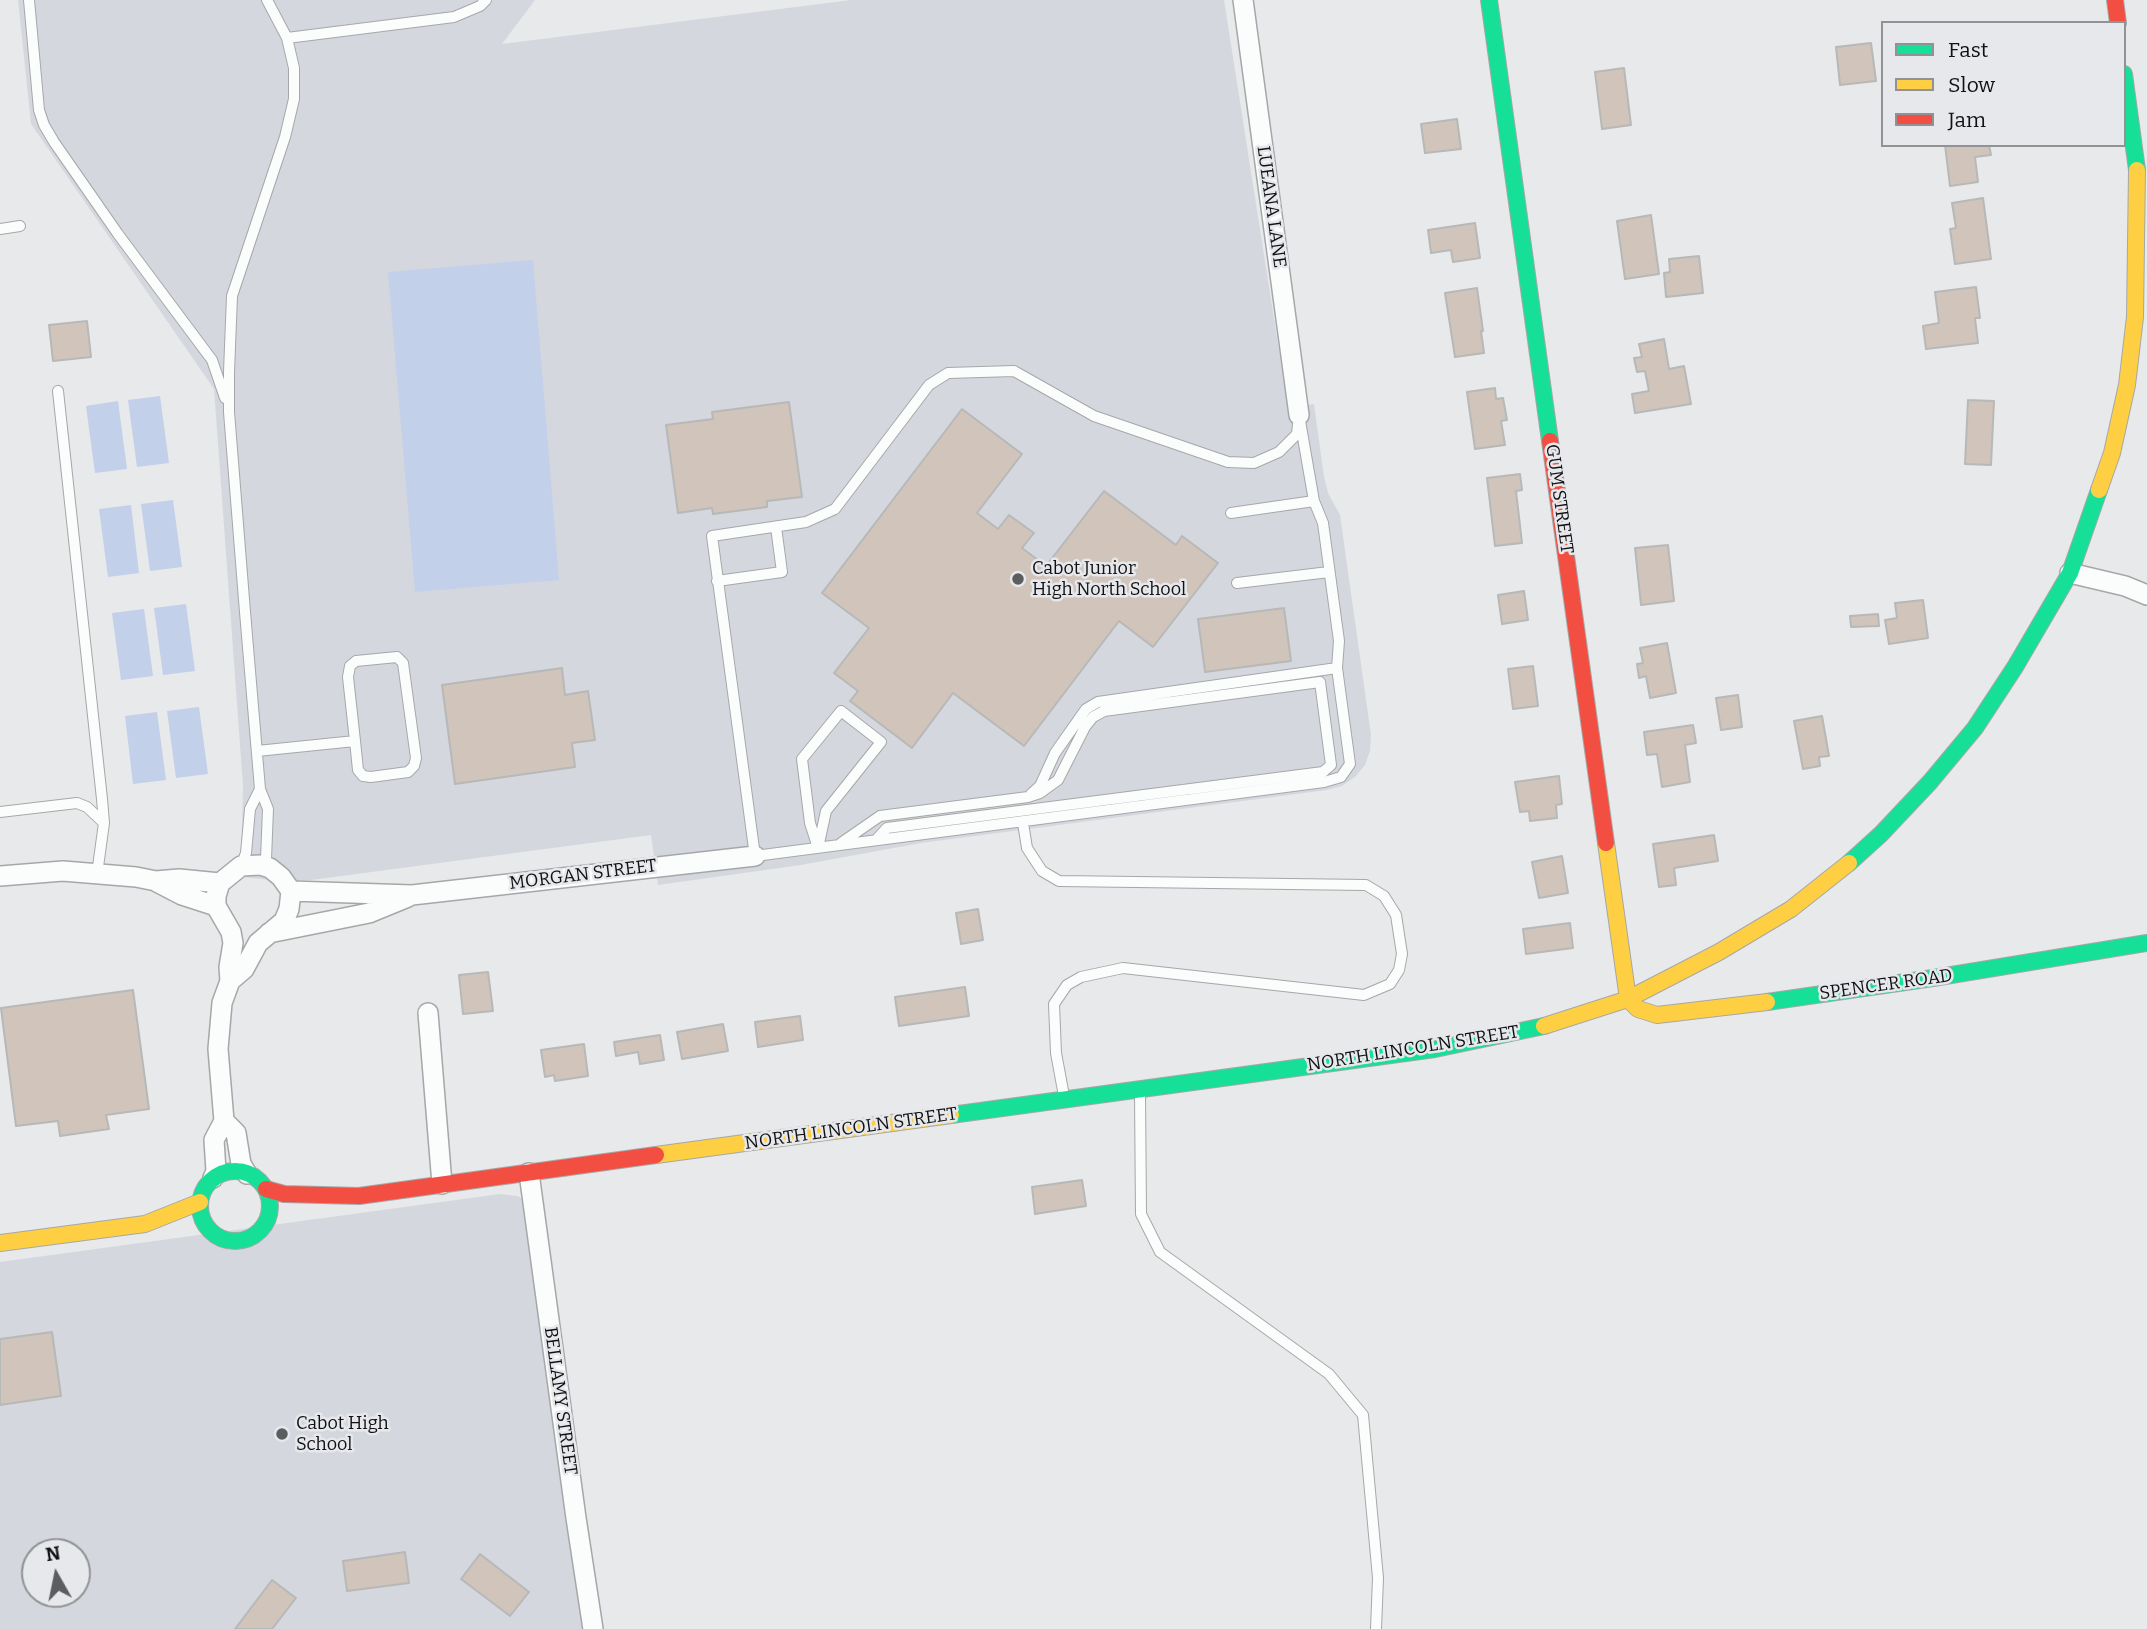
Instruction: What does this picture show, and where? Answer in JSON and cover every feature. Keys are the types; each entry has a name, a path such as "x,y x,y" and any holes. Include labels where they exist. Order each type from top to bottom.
{"street":[{"name":"LUEANA LANE","path":"1243,0 1299,415"},
{"name":"GUM STREET","path":"1489,0 1629,999"},
{"path":"2115,0 2118,21"},
{"name":"NORTH LINCOLN STREET","path":"270,1211 442,1184 1435,1049 1536,1029 1629,999 1719,952 1791,909 1881,834 1930,782 1975,727 2015,667 2070,573 2112,453 2127,385 2135,317 2138,179 2126,89"},
{"path":"2070,573 2125,586 2147,595"},
{"name":"MORGAN STREET","path":"291,891 412,895 755,856"},
{"path":"213,1178 230,1171 247,1174 259,1180 266,1189 270,1211 258,1233 239,1241 218,1237 208,1230 201,1211 202,1193 216,1171 214,1140 223,1121 218,1049 222,1003 230,981 233,943 231,932 216,906 216,896 220,883 242,866 260,864 281,877 291,891 289,909 284,921 258,943 244,969 230,981"},
{"path":"0,876 63,871 156,881 179,879 220,883"},
{"path":"156,881 182,895 216,906"},
{"name":"MORGAN STREET","path":"231,932 251,937 369,913 412,895"},
{"name":"SPENCER ROAD","path":"1629,999 1638,1009 1657,1015 1701,1011 1933,978 2147,943"},
{"path":"428,1013 442,1184"},
{"path":"223,1121 236,1132 241,1164 247,1174"},
{"name":"BELLAMY STREET","path":"529,1173 593,1629"},
{"name":"NORTH LINCOLN STREET","path":"266,1189 284,1194 359,1196"},
{"path":"0,1244 145,1224 201,1211"}],"lane":[{"path":"29,0 39,110 44,125 133,255 212,360 229,412"},
{"path":"267,0 287,38 294,68 294,99 285,137 232,296 229,412 260,789 268,809 266,859 270,868"},
{"path":"287,38 454,17 480,6 486,0"},
{"path":"0,229 20,226"},
{"path":"1014,372 1094,416 1228,462 1254,463 1279,452 1297,434 1299,415 1314,500 1323,523 1339,641 1336,668 1350,764 1341,777 1324,782 755,856 712,536 806,522 835,509 929,385 948,373 1014,372"},
{"path":"58,391 104,823 97,874"},
{"path":"1231,513 1314,500"},
{"path":"717,581 782,572 776,527"},
{"path":"1237,583 1329,572"},
{"path":"397,657 403,663 416,758 414,766 408,772 363,776 358,770 355,741 348,677 350,666 356,661 397,657"},
{"path":"1028,797 1040,786 1055,753 1086,709 1098,702 1336,668"},
{"path":"838,845 880,816 1028,797 1040,793 1058,780 1085,727 1093,717 1104,711 1320,682 1331,765 1323,772 887,828 875,840"},
{"path":"841,711 881,743 826,811 818,848 810,823 802,760 841,711"},
{"path":"257,751 355,741"},
{"path":"242,866 246,853 250,809 260,789"},
{"path":"0,812 78,803 104,823"},
{"path":"1023,822 1027,848 1042,871 1059,881 1366,885 1384,896 1396,915 1402,954 1399,970 1390,984 1364,995 1123,968 1081,977 1067,985 1054,1004 1056,1053 1064,1100"},
{"path":"1140,1089 1141,1214 1160,1252 1329,1374 1363,1415 1378,1577 1376,1629"}],"shaded area":[{"path":"18,0 535,0 502,44 851,0 1224,0 1288,408 1314,404 1324,477 1328,493 1340,515 1371,735 1370,751 1365,765 1355,777 1342,786 1327,790 921,843 801,865 658,885 651,835 311,880 241,877 243,786 214,389 31,124"},
{"path":"533,260 559,580 415,592 388,272"},
{"path":"160,396 169,463 137,467 128,400"},
{"path":"118,401 127,469 95,473 86,406"},
{"path":"173,500 182,567 150,571 141,504"},
{"path":"131,505 139,573 108,577 99,509"},
{"path":"186,604 195,671 163,675 154,608"},
{"path":"144,609 153,676 121,680 112,613"},
{"path":"199,707 208,774 176,778 167,711"},
{"path":"157,712 166,780 133,784 125,716"},
{"name":"Cabot High School","path":"500,1194 518,1196 526,1202 591,1629 0,1629 0,1262"}],"building":[{"path":"1871,43 1876,81 1840,85 1836,47"},
{"path":"1624,68 1631,125 1602,129 1595,72"},
{"path":"1457,119 1461,149 1425,153 1421,124"},
{"path":"1945,147 1989,147 1991,155 1975,157 1978,182 1950,186"},
{"path":"1983,198 1991,259 1955,264 1950,229 1956,228 1952,203"},
{"path":"1651,215 1659,274 1625,279 1617,221"},
{"path":"1475,223 1480,258 1453,262 1451,250 1431,253 1428,230"},
{"path":"1699,256 1703,293 1666,297 1664,273 1670,272 1669,259"},
{"path":"1976,287 1980,318 1975,318 1978,343 1926,349 1923,326 1939,323 1935,292"},
{"path":"1477,288 1484,353 1455,357 1445,293"},
{"path":"87,321 91,357 53,361 49,325"},
{"path":"1664,339 1669,369 1684,366 1691,404 1635,413 1632,394 1649,391 1645,371 1637,372 1634,358 1642,357 1639,344"},
{"path":"1495,388 1496,399 1503,398 1507,420 1501,421 1505,445 1475,449 1467,392"},
{"path":"1968,400 1994,401 1991,465 1965,464"},
{"path":"789,402 802,497 767,501 767,507 713,514 712,508 678,513 666,425 713,419 712,412"},
{"name":"Cabot Junior High North School","path":"962,409 1022,454 977,513 998,529 1009,515 1034,533 1022,548 1046,566 1104,491 1176,545 1182,536 1218,563 1153,647 1119,621 1024,746 953,693 912,748 850,701 858,691 834,673 869,628 822,593"},
{"path":"1520,474 1522,490 1516,491 1522,543 1495,546 1487,478"},
{"path":"1668,545 1674,601 1641,605 1635,548"},
{"path":"1524,591 1528,620 1502,624 1498,595"},
{"path":"1923,600 1928,638 1889,644 1885,620 1897,618 1895,603"},
{"path":"1284,608 1291,661 1205,672 1198,619"},
{"path":"1878,614 1879,626 1851,627 1850,616"},
{"path":"1667,643 1676,693 1650,698 1646,676 1639,678 1637,664 1643,663 1640,648"},
{"path":"1533,666 1538,706 1513,709 1508,669"},
{"path":"562,668 565,695 588,691 595,740 572,743 575,767 455,784 442,685"},
{"path":"1738,695 1742,727 1721,730 1716,698"},
{"path":"1822,716 1829,756 1819,757 1820,766 1803,769 1794,721"},
{"path":"1693,725 1696,743 1685,745 1690,782 1662,787 1657,754 1647,755 1644,732"},
{"path":"1559,776 1562,804 1556,805 1557,818 1530,821 1529,811 1520,812 1515,782"},
{"path":"1714,835 1718,861 1674,868 1676,885 1659,887 1653,844"},
{"path":"1562,856 1568,893 1539,898 1532,862"},
{"path":"978,909 983,940 961,944 956,913"},
{"path":"1570,923 1573,948 1526,954 1523,929"},
{"path":"488,972 493,1011 463,1014 459,975"},
{"path":"965,987 969,1016 899,1026 895,997"},
{"path":"133,990 149,1109 106,1115 109,1129 60,1136 58,1121 16,1126 1,1008"},
{"path":"800,1016 803,1040 758,1047 755,1022"},
{"path":"723,1024 728,1051 682,1059 677,1032"},
{"path":"660,1035 664,1060 640,1064 638,1052 616,1056 614,1042"},
{"path":"584,1044 588,1076 555,1081 554,1075 545,1077 541,1050"},
{"path":"1082,1180 1086,1206 1035,1214 1032,1187"},
{"path":"52,1332 61,1396 0,1405 0,1339"},
{"path":"405,1552 409,1583 347,1591 343,1561"},
{"path":"480,1554 529,1592 510,1616 461,1579"},
{"path":"272,1580 296,1598 272,1629 235,1629"}],"traffic: fast":[{"path":"1489,0 1550,441"},
{"path":"2126,89 2137,170"},
{"path":"1849,863 1881,834 1930,782 1975,728 2015,667 2070,573 2099,490"},
{"path":"1767,1002 2147,943"},
{"path":"951,1115 1435,1049 1544,1026"},
{"path":"235,1171 260,1181 270,1206 260,1231 235,1241 210,1231 200,1206 210,1181 235,1171"}],"traffic: slow":[{"path":"2099,490 2112,453 2127,385 2135,317 2137,170"},
{"path":"1606,843 1628,999 1638,1009 1657,1015 1767,1002"},
{"path":"1544,1026 1628,999 1719,952 1791,909 1849,863"},
{"path":"656,1155 951,1115"},
{"path":"0,1243 145,1224 200,1202"}],"traffic: jam":[{"path":"2115,0 2118,21"},
{"path":"1550,441 1606,843"},
{"path":"266,1189 284,1194 359,1196 656,1155"}],"place":[{"name":"Cabot Junior High North School","path":"1018,579"},
{"name":"Cabot High School","path":"282,1434"}]}
